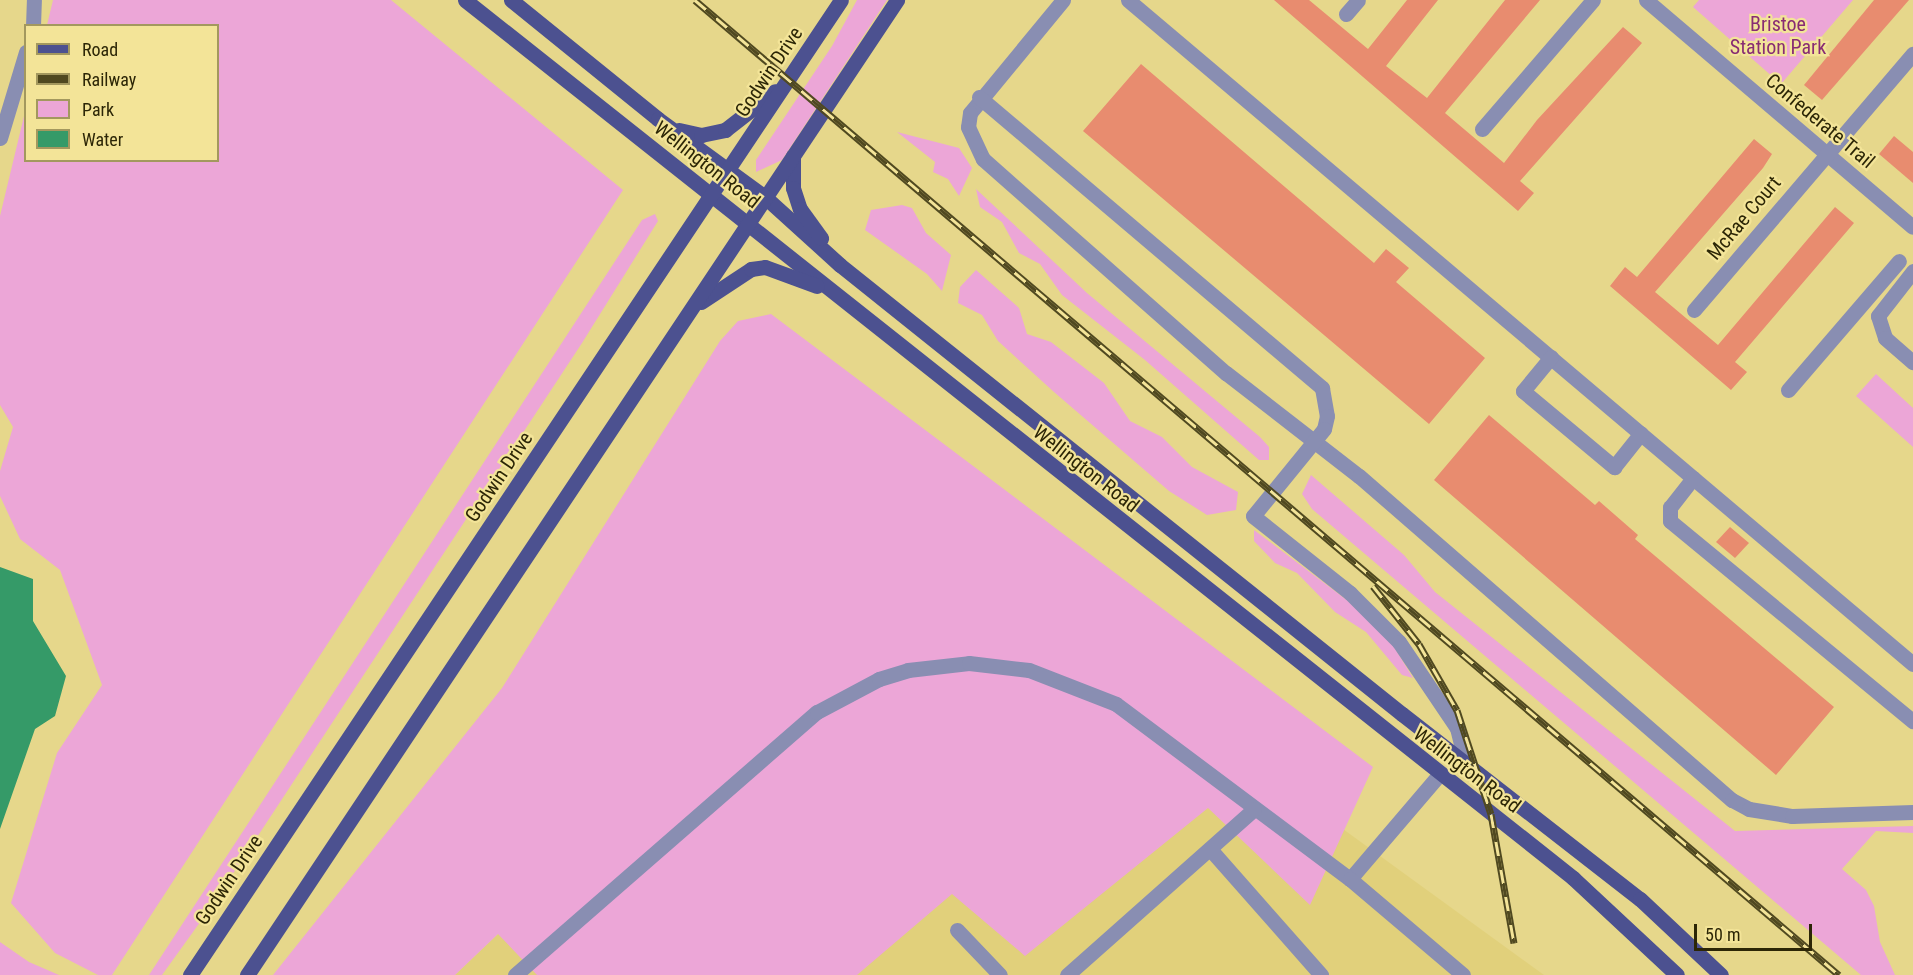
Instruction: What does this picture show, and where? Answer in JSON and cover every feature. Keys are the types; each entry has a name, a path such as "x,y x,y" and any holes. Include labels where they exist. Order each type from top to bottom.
{"main road":[{"name":"Wellington Road","path":"465,0 748,223 825,289 1438,776 1572,878 1677,975"},
{"name":"Wellington Road","path":"512,0 658,119 765,197 840,265 1466,764 1640,899 1721,975"},
{"name":"Godwin Drive","path":"190,975 841,0"},
{"path":"247,975 897,0"},
{"path":"658,119 690,134 718,132 789,80"},
{"path":"794,155 793,188 800,209 840,265"},
{"path":"689,311 751,269 765,267 825,289"}],"street":[{"path":"33,24 34,0"},
{"path":"1063,0 979,97 968,127 982,159 1218,365 1315,441 1732,800 1749,809 1792,816 1913,812"},
{"path":"1128,0 1913,664"},
{"path":"1346,14 1358,0"},
{"path":"1482,129 1593,0"},
{"name":"Confederate Trail","path":"1646,0 1913,227"},
{"name":"McRae Court","path":"1694,310 1913,54"},
{"path":"0,138 24,59"},
{"path":"979,97 1152,248 1316,380 1326,396 1328,416 1315,441 1253,516 1350,593 1399,642 1457,728 1466,764"},
{"path":"1788,390 1899,261"},
{"path":"1913,271 1881,308 1881,333 1913,362"},
{"path":"1867,298 1881,308"},
{"path":"1551,357 1523,391 1614,467 1641,433"},
{"path":"1693,478 1670,507 1670,521 1913,721"},
{"path":"515,975 788,734 848,693 909,670 993,664 1088,690 1132,715 1350,879 1458,974"},
{"path":"1350,879 1438,776"},
{"path":"1067,975 1254,809"},
{"path":"1210,849 1322,975"},
{"path":"957,930 1000,975"}],"shaded area":[{"path":"1219,739 1544,975 455,975 498,934"}],"green space":[{"path":"53,0 391,0 623,190 112,975 98,975 55,953 11,903 57,753 102,685 60,570 20,539 0,496 0,471 13,427 0,405 0,216 24,116 24,162 219,162 219,24 47,24"},
{"path":"857,0 887,0 782,160 756,172 756,160 832,46"},
{"name":"Bristoe Station Park","path":"1699,0 1853,0 1781,84 1693,7"},
{"path":"897,132 959,148 972,168 959,196 948,179 933,172 935,162"},
{"path":"976,189 1087,293 1260,437 1269,447 1269,460 1259,460 1145,360 1062,295 1040,264 1019,253 1002,222 980,207"},
{"path":"902,205 912,208 926,233 951,255 942,291 927,274 865,230 871,210"},
{"path":"655,214 658,221 582,343 211,907 162,975 149,975 642,220"},
{"path":"976,270 1019,308 1027,334 1051,342 1104,383 1130,421 1162,437 1192,467 1238,492 1236,510 1207,515 1169,491 998,341 982,315 958,303 960,287"},
{"path":"771,314 1373,767 1310,905 1208,808 1025,956 952,894 857,975 537,975 498,934 455,975 273,975 502,688 720,341 738,321"},
{"path":"1876,374 1913,408 1913,447 1856,396"},
{"path":"1311,475 1404,555 1435,592 1735,831 1913,826 1913,833 1876,831 1842,869 1866,890 1874,906 1880,942 1895,975 1861,975 1312,509 1302,494"},
{"path":"1254,530 1348,601 1391,642 1413,678 1402,675 1366,632 1335,612 1297,573 1275,563 1254,541"},
{"path":"0,942 29,962 59,975 0,975"}],"water":[{"path":"0,567 33,579 33,621 66,676 55,716 35,729 0,829"}],"building":[{"path":"1274,0 1309,0 1368,49 1407,0 1438,0 1386,66 1427,98 1505,0 1540,0 1445,113 1504,163 1537,120 1623,27 1642,43 1520,181 1534,193 1518,211"},
{"path":"1874,0 1909,0 1822,100 1804,85"},
{"path":"1141,64 1374,263 1386,249 1409,268 1396,282 1485,358 1429,424 1083,131"},
{"path":"1894,136 1913,152 1913,183 1879,154"},
{"path":"1754,139 1772,154 1763,168 1655,292 1718,345 1835,207 1854,223 1735,362 1747,372 1731,390 1610,286 1625,267 1637,277"},
{"path":"1489,415 1595,505 1599,501 1638,535 1635,539 1834,707 1776,775 1434,480"},
{"path":"1730,527 1749,543 1735,558 1716,542"}],"railway":[{"path":"695,0 1839,975"},
{"path":"1373,586 1419,644 1457,710 1491,814 1514,943"}]}
